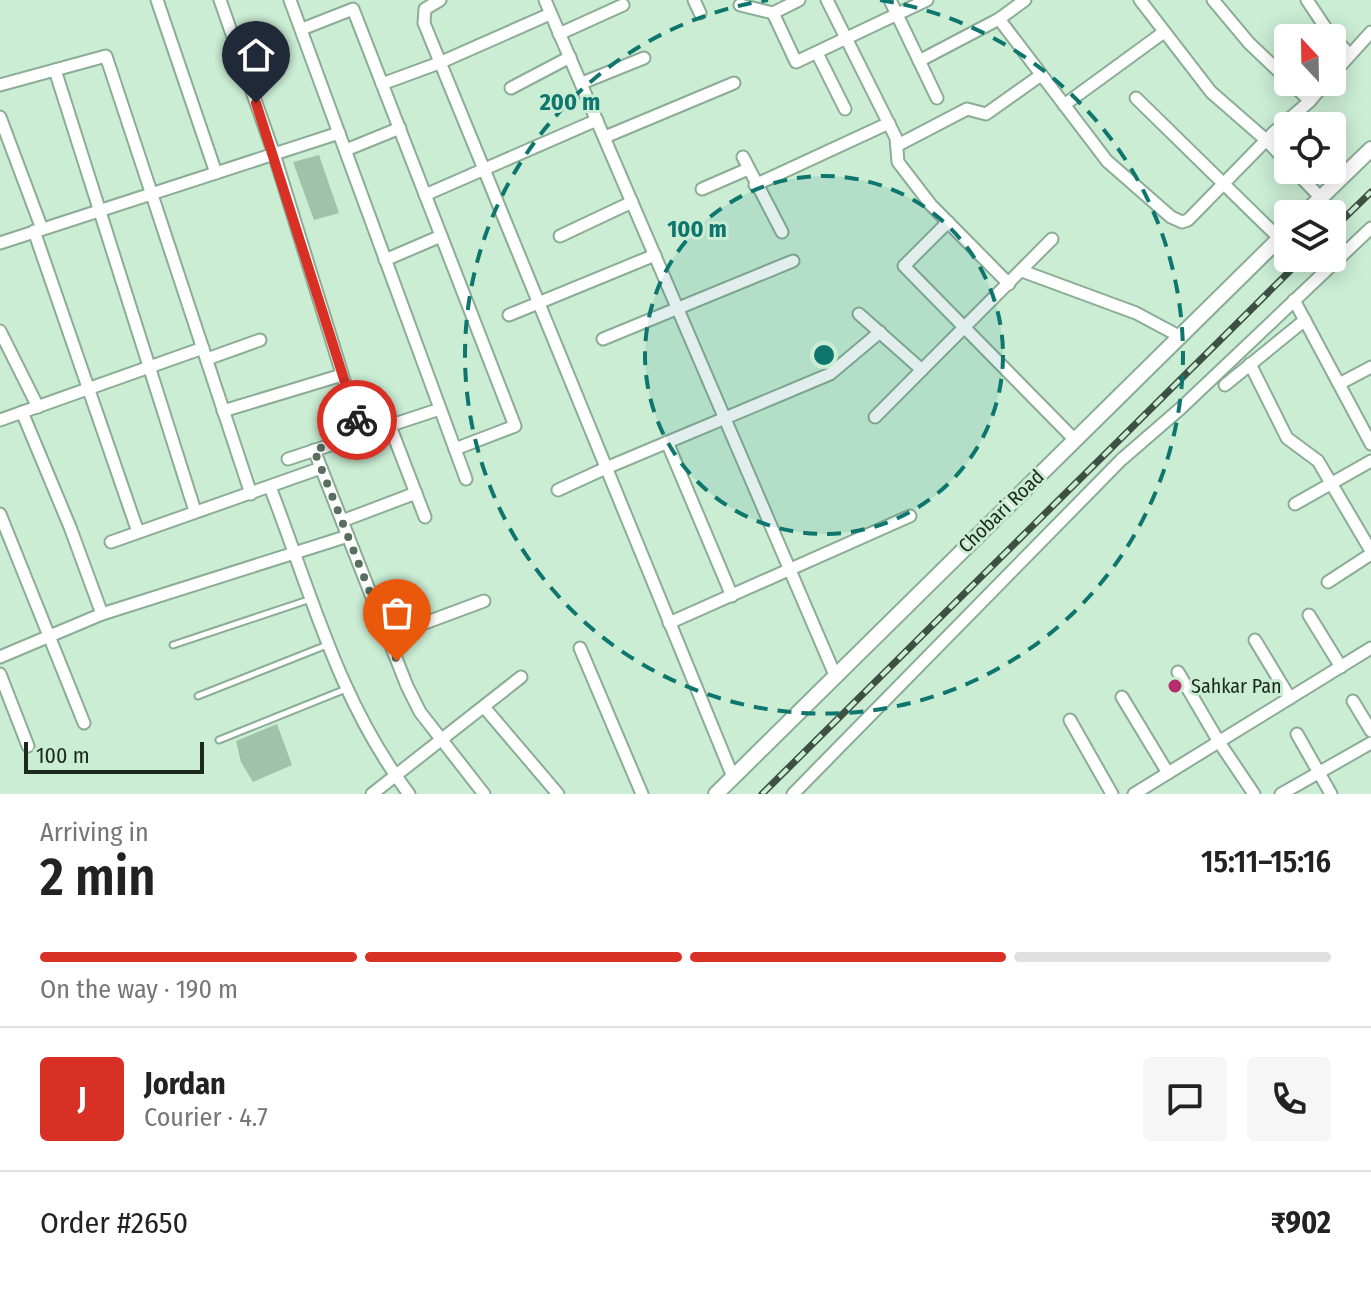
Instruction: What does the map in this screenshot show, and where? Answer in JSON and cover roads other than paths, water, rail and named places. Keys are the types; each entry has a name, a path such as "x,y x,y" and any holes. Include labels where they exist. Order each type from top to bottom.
{"street":[{"path":"157,0 216,173"},
{"path":"220,0 274,154 361,435"},
{"path":"290,0 466,479"},
{"path":"440,0 428,6 422,14 439,63 733,777"},
{"path":"545,0 835,675"},
{"path":"694,0 700,13"},
{"path":"740,5 773,13 799,0"},
{"path":"827,0 889,123 898,145 898,162 931,205 1009,284"},
{"path":"890,0 937,98"},
{"path":"773,13 796,62 927,0"},
{"path":"1140,0 1211,92 1274,148"},
{"path":"1213,0 1249,43 1274,67"},
{"path":"1307,0 1327,30 1349,54"},
{"path":"919,61 999,19 1020,2"},
{"path":"559,34 623,5"},
{"path":"302,29 353,9 515,426 455,449"},
{"path":"382,84 439,63 550,14"},
{"path":"999,19 1107,161 1178,221 1188,220 1266,140 1314,96"},
{"path":"1064,105 1164,32"},
{"path":"1346,58 1371,32"},
{"path":"817,53 845,109"},
{"path":"0,85 106,56 251,494"},
{"path":"511,88 570,57"},
{"path":"582,83 644,58"},
{"path":"55,70 195,511"},
{"path":"898,145 967,109 986,114 1041,75"},
{"path":"605,137 734,83"},
{"path":"1305,96 1310,101"},
{"path":"1136,98 1224,184 1274,226"},
{"path":"0,117 138,532"},
{"path":"425,195 597,120"},
{"path":"755,185 889,123"},
{"path":"346,150 400,128"},
{"path":"0,243 339,133"},
{"path":"1308,184 1321,198 1371,149"},
{"path":"702,189 745,163 782,232"},
{"path":"560,236 632,202"},
{"path":"948,222 904,266 1074,439"},
{"path":"793,794 1121,460 1181,408 1371,228"},
{"path":"385,260 441,236"},
{"path":"875,417 1052,239"},
{"name":"Chobari Road","path":"716,794 1274,244"},
{"path":"509,315 655,255"},
{"path":"603,339 793,261"},
{"path":"1022,271 1136,313 1179,336"},
{"path":"1294,300 1371,444"},
{"path":"859,314 922,370"},
{"path":"1225,385 1305,320"},
{"path":"0,331 38,407"},
{"path":"558,490 830,374 880,332"},
{"path":"0,420 149,367 260,340"},
{"path":"1250,364 1287,438 1318,461 1371,553 1328,582"},
{"path":"1339,384 1371,367"},
{"path":"223,411 342,375"},
{"path":"288,459 440,409"},
{"path":"22,412 102,614"},
{"path":"390,426 425,517"},
{"path":"667,442 732,596"},
{"path":"314,450 387,637 420,712 484,794"},
{"path":"1295,504 1371,461"},
{"path":"111,542 321,468"},
{"path":"270,487 346,689 362,724 409,794"},
{"path":"342,521 416,493"},
{"path":"0,514 84,723"},
{"path":"669,623 910,516"},
{"path":"0,657 102,614 348,536"},
{"path":"387,637 484,601"},
{"path":"1309,615 1341,667"},
{"path":"1255,640 1290,698"},
{"path":"580,648 642,794"},
{"path":"1134,794 1371,648"},
{"path":"1178,672 1254,794"},
{"path":"0,674 28,746"},
{"path":"372,794 521,677"},
{"path":"1122,697 1168,773"},
{"path":"1353,701 1371,731"},
{"path":"484,707 558,794"},
{"path":"1070,720 1112,794"},
{"path":"1297,734 1331,794"},
{"path":"1281,794 1371,743"}],"lane":[{"path":"173,645 311,599"},
{"path":"198,696 327,645"},
{"path":"219,740 346,689"}],"railway":[{"path":"1346,216 1371,192"},
{"path":"762,794 1289,272"}],"place":[{"name":"Sahkar Pan","path":"1175,686"}]}
